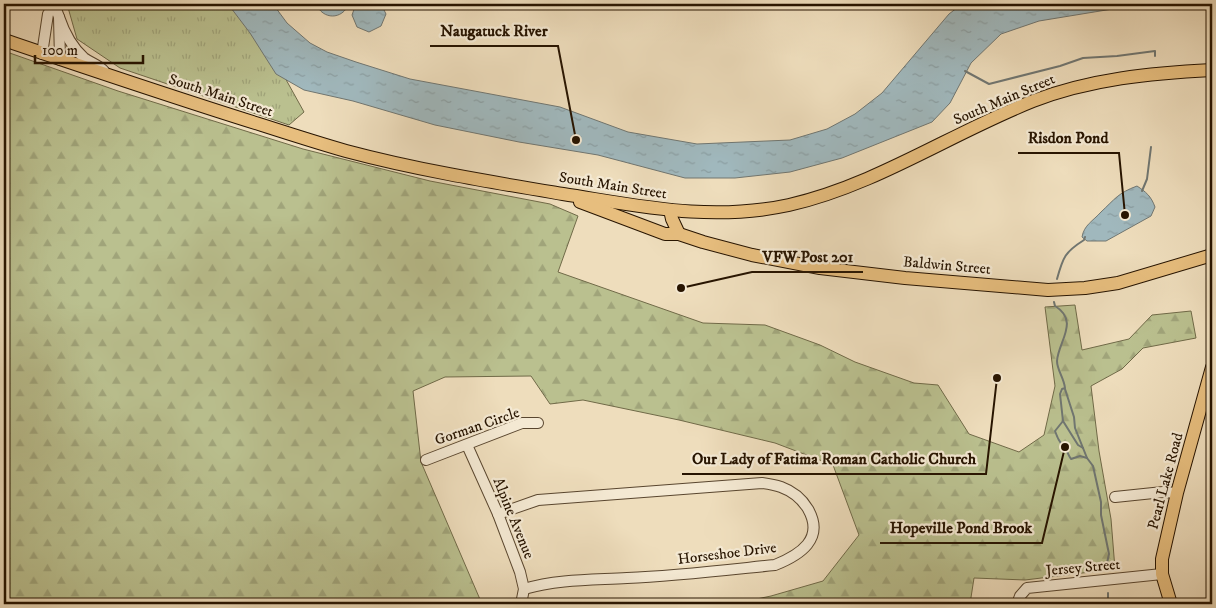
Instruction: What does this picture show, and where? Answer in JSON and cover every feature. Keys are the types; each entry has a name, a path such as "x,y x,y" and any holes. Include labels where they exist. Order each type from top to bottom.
{"main road":[{"name":"South Main Street","path":"4,40 108,76 346,151 423,169 670,210 703,213 770,208 808,200 872,178 1005,114 1060,92 1114,79 1148,74 1212,70"},
{"name":"Baldwin Street","path":"562,193 574,200 665,234 679,234 752,255 820,268 905,278 1048,290 1084,288 1118,283 1212,255"},
{"path":"670,210 672,220 679,234"},
{"name":"Pearl Lake Road","path":"1171,604 1162,574 1162,559 1177,494 1212,367"}],"street":[{"path":"54,4 66,33 76,49 87,60 102,68 108,76"},
{"path":"42,54 48,14 54,4"},
{"path":"59,17 60,60"},
{"name":"Gorman Circle","path":"426,460 522,423 538,424"},
{"name":"Alpine Avenue","path":"467,445 498,514 524,588 521,604"},
{"name":"Horseshoe Drive","path":"498,514 538,500 762,483 782,488 804,503 811,515 814,527 812,537 803,549 792,558 775,565 628,578 562,581 524,588"},
{"path":"1115,497 1162,492 1177,494"},
{"name":"Jersey Street","path":"1017,604 1020,596 1027,588 1162,574"}],"green space":[{"path":"67,4 234,4 274,58 304,112 289,125 120,68 77,39"},
{"path":"4,51 118,91 303,149 430,181 550,204 578,216 558,272 703,323 765,325 820,345 855,362 914,383 938,385 969,434 1019,452 1044,435 1055,386 1045,307 1075,305 1082,350 1129,339 1152,315 1191,311 1196,338 1143,348 1122,369 1091,386 1099,451 1111,519 1115,569 1025,580 974,578 970,604 733,604 771,596 823,581 859,535 833,465 775,443 679,420 583,400 550,404 531,376 445,377 413,391 421,462 482,604 4,604"}],"water":[{"path":"228,4 273,4 287,23 310,43 327,52 410,79 560,107 628,132 697,144 790,140 827,129 855,114 882,93 949,14 962,4 1143,4 1039,21 1001,34 971,63 950,103 932,122 842,158 790,172 735,178 685,178 598,155 519,142 435,125 353,101 304,90 276,74 250,33"},
{"path":"316,4 349,4 342,13 332,16 323,13"},
{"path":"356,4 381,4 386,14 381,26 369,32 357,27 352,15"},
{"path":"1137,186 1148,195 1155,207 1151,216 1106,241 1087,241 1082,237 1087,226 1114,200 1125,191"}],"waterway":[{"path":"965,71 989,84 1060,66 1083,58 1155,51 1155,56"},
{"path":"1142,191 1147,179 1151,147"},
{"path":"1057,279 1066,256 1085,237"},
{"path":"1054,302 1055,306 1066,318 1067,325 1057,361 1065,388 1062,389 1060,394 1063,421 1055,431 1071,459 1080,456 1087,458 1093,466 1101,502 1101,515 1109,554 1107,563 1109,570"},
{"path":"1065,389 1074,417 1075,428 1087,458"},
{"path":"1063,421 1078,445 1083,448"},
{"path":"1108,593 1108,604"}],"place":[{"name":"Naugatuck River","path":"576,140"},
{"name":"Risdon Pond","path":"1125,215"},
{"name":"VFW Post 201","path":"681,288"},
{"name":"Our Lady of Fatima Roman Catholic Church","path":"997,378"},
{"name":"Hopeville Pond Brook","path":"1065,447"}]}
